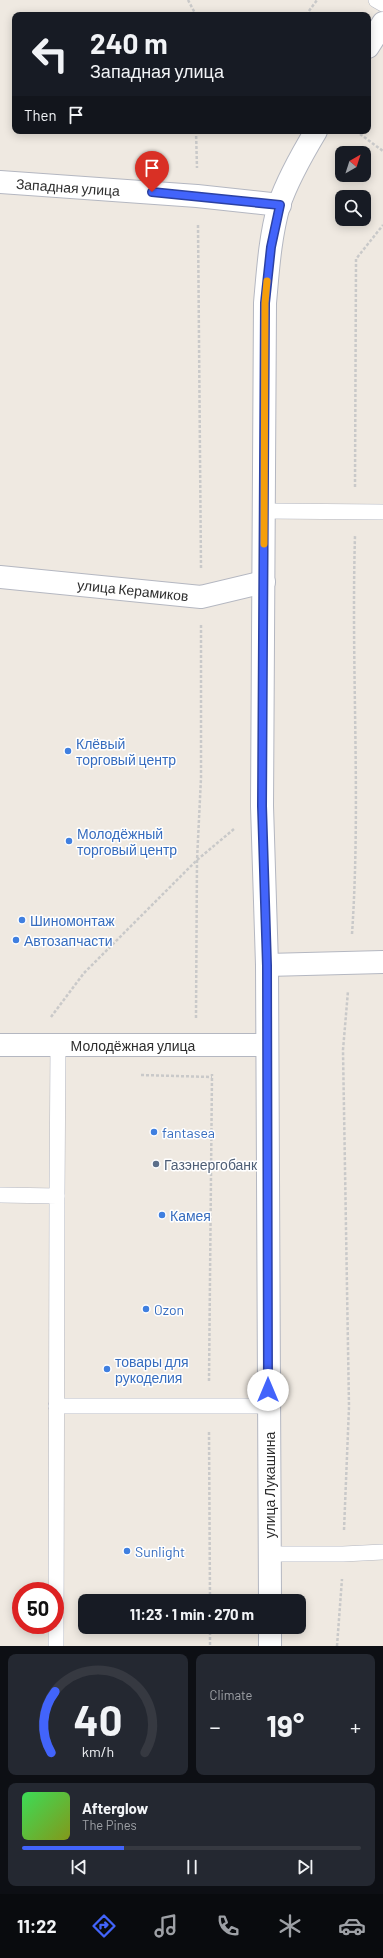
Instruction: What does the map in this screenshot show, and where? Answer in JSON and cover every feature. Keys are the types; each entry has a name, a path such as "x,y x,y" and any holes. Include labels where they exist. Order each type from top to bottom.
{"main road":[{"path":"371,42 383,23"},
{"name":"улица Лукашина","path":"270,1594 266,1045 267,966 262,806 265,303 271,247 280,205 306,147 314,134"},
{"name":"Западная улица","path":"0,182 197,196 280,205"},
{"name":"улица Керамиков","path":"0,577 201,597 264,582"},
{"path":"267,966 383,962"},
{"name":"Молодёжная улица","path":"0,1045 266,1045"},
{"path":"270,1634 270,1646"}],"lane":[{"path":"376,0 383,4"},
{"path":"264,511 383,512"},
{"path":"56,1646 58,1045"},
{"path":"0,1195 57,1196"},
{"path":"56,1406 268,1406"},
{"path":"269,1554 343,1554 383,1552"}],"path":[{"path":"188,0 194,12"},
{"path":"308,12 317,0"},
{"path":"196,134 201,597 201,778 197,860 196,1021 213,1045 209,1406 210,1594"},
{"path":"360,134 383,151"},
{"path":"337,1646 343,1554 349,1407 343,1050 356,875 353,590 356,511 356,259 383,225"},
{"path":"58,1045 48,1020 84,973 197,860 262,806"},
{"path":"210,1634 210,1646"}],"slow traffic":[{"path":"264,544 265,303 267,281"}],"place":[{"name":"Клёвый торговый центр","path":"68,751"},
{"name":"Молодёжный торговый центр","path":"69,841"},
{"name":"Шиномонтаж","path":"22,920"},
{"name":"Автозапчасти","path":"16,940"},
{"name":"fantasea","path":"154,1132"},
{"name":"Газэнергобанк","path":"156,1164"},
{"name":"Камея","path":"162,1215"},
{"name":"Ozon","path":"146,1309"},
{"name":"товары для рукоделия","path":"107,1369"},
{"name":"Sunlight","path":"127,1551"}],"route":[{"path":"152,192 280,205 271,247 265,303 262,806 267,966 268,1390"}]}
